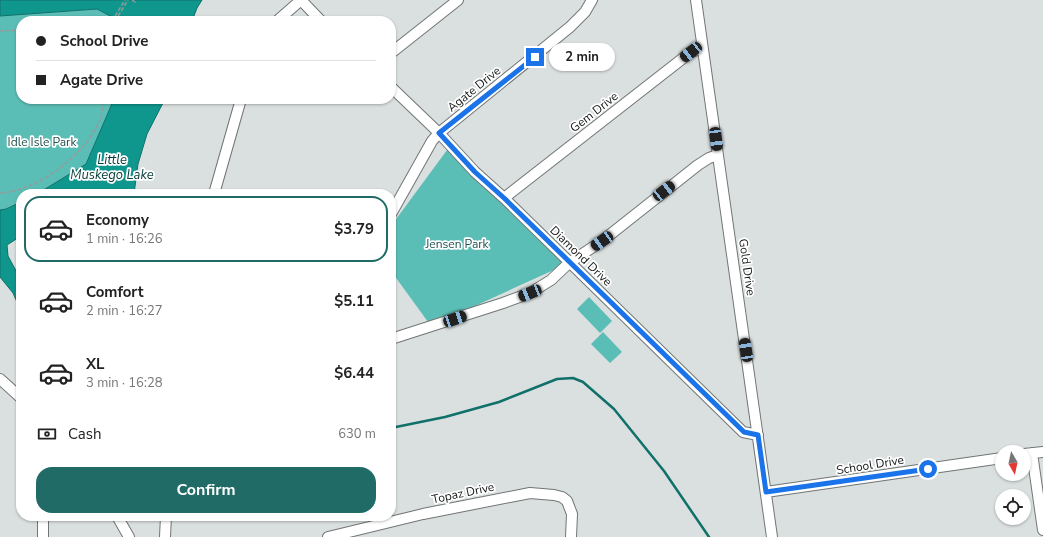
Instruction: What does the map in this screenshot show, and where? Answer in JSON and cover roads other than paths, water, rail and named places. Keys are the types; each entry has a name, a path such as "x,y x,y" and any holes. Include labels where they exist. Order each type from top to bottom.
{"street":[{"path":"283,16 301,0 316,16"},
{"path":"396,49 458,0"},
{"name":"Agate Drive","path":"396,205 432,141 439,133 570,27 585,12 592,0"},
{"name":"Gold Drive","path":"696,0 772,537"},
{"name":"Gem Drive","path":"504,198 691,52 702,48"},
{"name":"Diamond Drive","path":"396,92 439,133 475,172 504,198 744,432 758,435"},
{"path":"215,189 240,104"},
{"path":"396,337 504,304 530,293 550,280 569,263 602,241 698,165 709,158 718,155"},
{"path":"0,379 16,393"},
{"path":"1031,454 1043,452"},
{"name":"School Drive","path":"766,492 995,459"},
{"path":"1031,469 1043,530"},
{"name":"Topaz Drive","path":"396,521 530,493 554,495 562,497 567,501 572,514 571,537"},
{"path":"42,537 43,521"},
{"path":"120,521 129,537"},
{"path":"165,537 166,521"},
{"name":"Topaz Drive","path":"328,537 394,521"}],"water":[{"path":"0,0 202,0 194,16 110,16 97,9 0,16"},
{"name":"Little Muskego Lake","path":"112,104 162,104 147,134 138,164 135,189 45,189 86,164"},
{"path":"16,204 16,239 7,245 8,256 16,271 16,300 13,293 0,277 0,210"}],"waterway":[{"path":"396,427 445,417 499,402 557,379 573,378 583,382 614,409 664,471 709,537"}],"park label":[{"name":"Idle Isle Park","path":"42,142"},
{"name":"Jensen Park","path":"457,244"}]}
